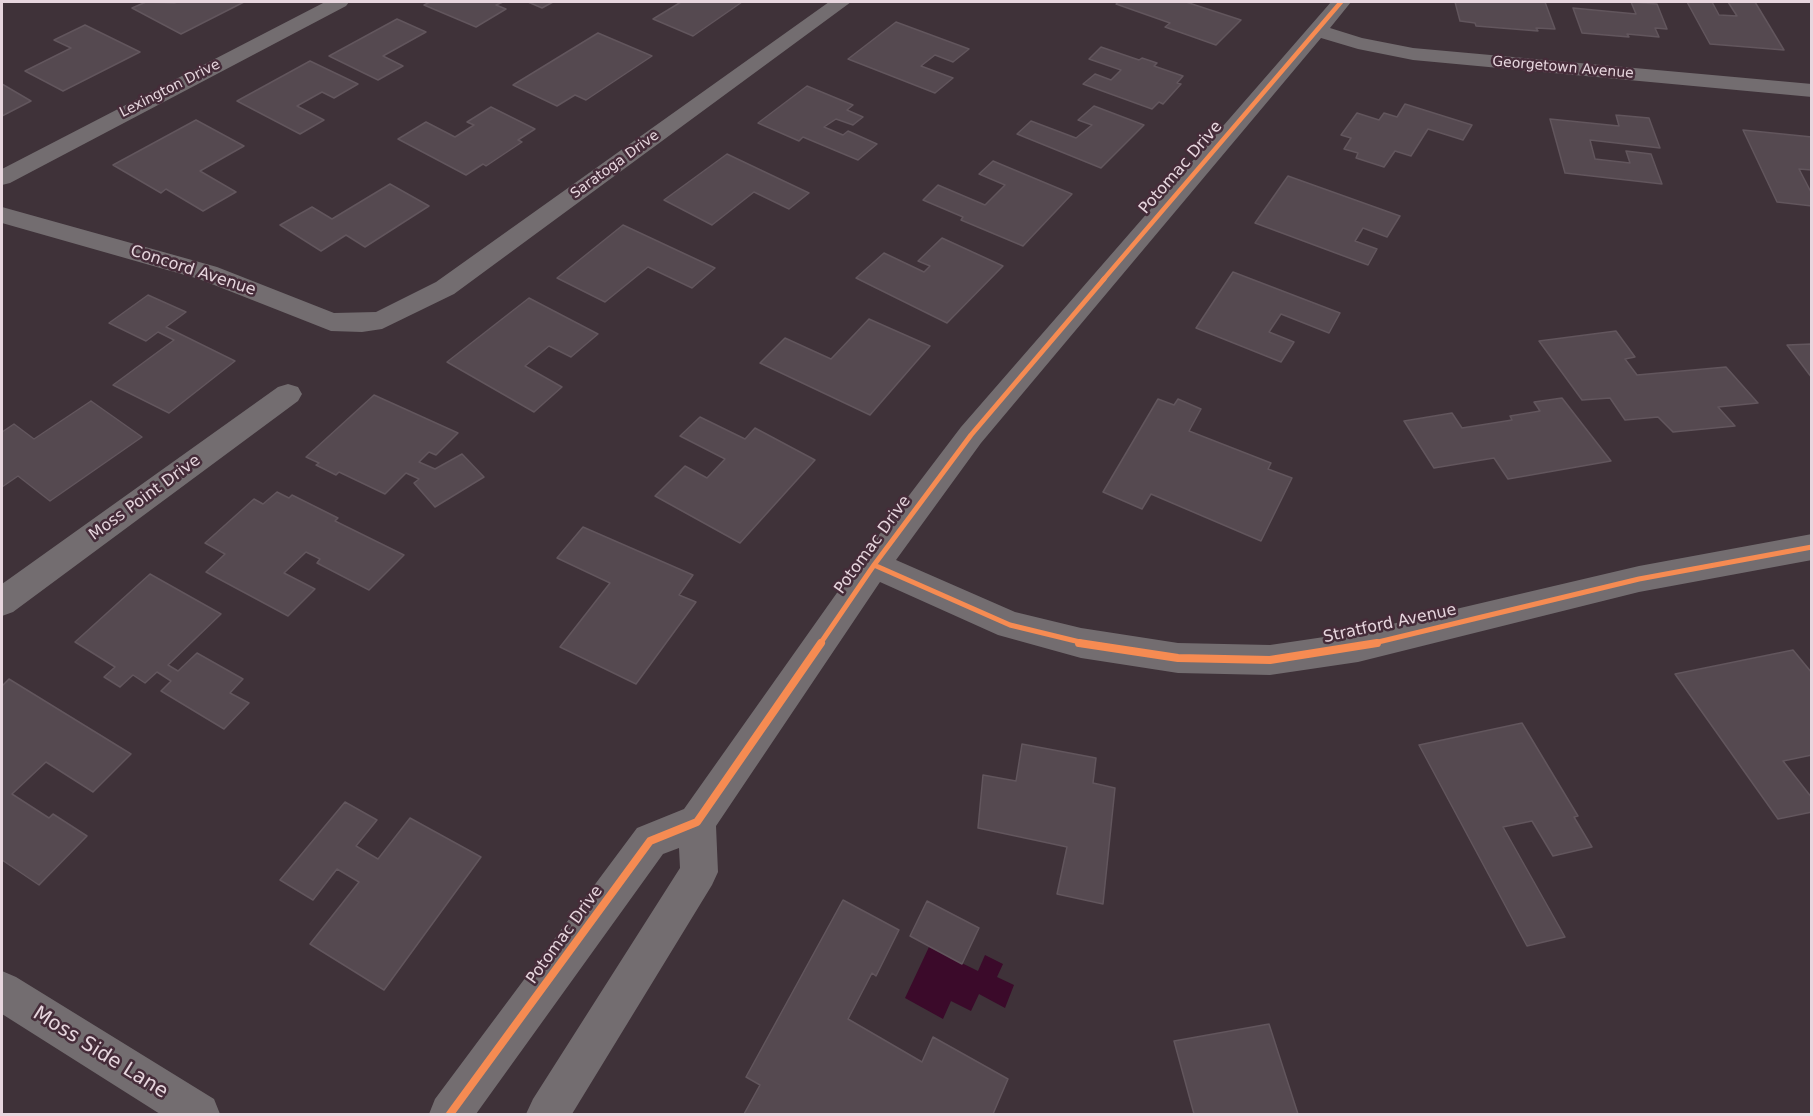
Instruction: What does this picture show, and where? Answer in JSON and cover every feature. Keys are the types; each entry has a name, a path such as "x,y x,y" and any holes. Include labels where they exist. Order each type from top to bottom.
{"street":[{"name":"Lexington Drive","path":"2,177 339,2"},
{"name":"Saratoga Drive","path":"382,320 445,288 841,2"},
{"name":"Potomac Drive","path":"450,1114 650,841 697,822 874,565 971,435 1341,2"},
{"name":"Georgetown Avenue","path":"1317,30 1366,45 1413,54 1812,91"},
{"name":"Concord Avenue","path":"2,215 208,273 331,322 362,323 382,320"},
{"name":"Moss Point Drive","path":"2,602 288,394"},
{"name":"Stratford Avenue","path":"874,565 1010,624 1081,643 1178,658 1270,660 1358,647 1639,579 1812,548"},
{"path":"548,1114 699,872 697,822"},
{"name":"Moss Side Lane","path":"2,991 199,1114"}],"shaded area":[{"path":"929,947 978,971 985,955 1003,964 997,977 1014,985 1005,1008 979,994 971,1011 951,1001 943,1019 905,998"}],"building":[{"path":"146,2 244,2 181,34 132,8"},
{"path":"430,2 503,2 496,5 506,9 476,27 424,5"},
{"path":"528,2 553,2 542,8"},
{"path":"681,2 742,2 693,36 653,19"},
{"path":"1119,2 1186,2 1241,20 1216,45 1165,27 1170,23 1116,4"},
{"path":"1455,2 1545,2 1555,29 1536,28 1538,31 1476,26 1475,23 1460,21"},
{"path":"1631,2 1657,4 1667,29 1655,28 1659,37 1582,33 1573,8 1636,14"},
{"path":"1687,2 1712,2 1719,15 1737,16 1728,2 1755,2 1784,50 1710,44"},
{"path":"397,19 426,32 383,56 403,66 378,80 329,56"},
{"path":"896,22 969,49 953,62 935,55 921,66 953,78 935,93 848,59"},
{"path":"85,25 140,52 63,91 25,71 71,48 54,40"},
{"path":"598,33 652,56 586,100 575,95 557,106 513,85"},
{"path":"1101,47 1139,60 1142,58 1157,63 1154,66 1183,76 1177,83 1181,84 1163,104 1159,102 1152,109 1083,84 1095,74 1111,80 1121,70 1089,59"},
{"path":"310,61 358,84 334,98 322,92 297,106 324,120 300,134 237,101"},
{"path":"2,84 31,101 2,116"},
{"path":"807,86 853,105 847,110 863,117 853,125 836,119 824,127 843,135 848,131 877,144 858,160 803,137 799,141 758,123"},
{"path":"1405,104 1472,125 1463,140 1428,129 1411,156 1395,151 1384,167 1356,158 1358,153 1344,149 1351,138 1341,135 1357,113 1379,120 1384,113 1397,117"},
{"path":"1094,106 1144,125 1101,168 1017,134 1031,121 1076,138 1092,125 1078,120"},
{"path":"491,107 535,129 518,140 522,142 486,166 483,164 466,175 398,139 426,122 455,137 474,125 467,122"},
{"path":"1616,115 1649,118 1660,148 1590,140 1595,159 1630,163 1626,151 1651,154 1662,184 1565,173 1550,119 1619,126"},
{"path":"196,120 244,146 200,171 236,192 203,211 166,189 161,193 113,165"},
{"path":"1743,130 1812,137 1812,170 1799,169 1812,194 1812,206 1777,202"},
{"path":"727,154 809,193 789,209 754,192 712,225 664,200"},
{"path":"993,161 1072,194 1023,246 961,220 963,217 923,200 938,185 985,205 1005,185 979,174"},
{"path":"1288,176 1400,216 1387,237 1363,228 1355,241 1377,249 1368,265 1255,223"},
{"path":"390,184 429,206 365,247 346,235 321,251 280,225 312,207 332,219"},
{"path":"623,225 715,268 692,288 648,267 605,302 557,278"},
{"path":"942,238 1003,266 947,323 856,278 884,253 924,272 930,266 918,261"},
{"path":"1233,272 1340,313 1329,333 1281,314 1269,332 1294,342 1281,362 1196,328"},
{"path":"148,295 186,312 166,327 235,361 169,413 113,385 174,340 158,332 146,341 109,323"},
{"path":"529,298 598,334 571,357 549,346 525,366 562,387 534,412 447,362"},
{"path":"869,319 930,346 870,415 760,363 785,338 831,359"},
{"path":"1616,331 1635,357 1625,359 1637,375 1726,367 1758,403 1718,407 1735,426 1673,432 1658,417 1625,420 1610,398 1582,400 1539,341"},
{"path":"1812,344 1812,378 1787,345"},
{"path":"374,395 458,433 436,455 429,452 419,462 435,469 462,454 484,477 435,507 414,483 419,479 406,473 385,494 339,472 336,475 306,457"},
{"path":"1562,398 1611,461 1508,479 1494,458 1434,468 1404,421 1452,413 1462,428 1512,420 1510,416 1540,411 1534,402"},
{"path":"1158,399 1174,405 1178,399 1201,409 1189,431 1271,463 1268,469 1292,478 1261,541 1151,494 1142,509 1103,492"},
{"path":"91,401 142,437 50,501 18,476 2,487 2,432 14,424 34,439"},
{"path":"700,417 745,439 755,428 815,460 740,543 655,496 685,466 707,478 725,459 680,436"},
{"path":"277,492 289,498 292,495 338,518 335,521 404,555 369,590 317,563 320,559 306,552 284,573 315,589 288,616 206,572 225,554 205,543 254,499 263,504"},
{"path":"583,527 693,575 679,595 696,602 636,684 560,647 610,583 557,558"},
{"path":"150,574 221,614 168,665 178,671 197,653 243,679 230,693 249,703 224,729 161,691 171,681 157,672 145,683 133,675 120,687 104,677 115,667 75,642"},
{"path":"1793,650 1812,673 1812,755 1783,761 1812,798 1812,812 1778,819 1675,674"},
{"path":"9,679 131,754 93,792 46,762 12,794 49,818 53,814 87,836 39,885 2,860 2,686"},
{"path":"1522,723 1578,816 1574,817 1592,847 1553,856 1532,821 1503,827 1565,937 1527,946 1419,745"},
{"path":"1022,744 1096,758 1093,783 1115,788 1103,904 1057,894 1067,847 978,828 983,775 1016,781"},
{"path":"345,802 377,820 356,846 378,859 410,818 481,857 384,990 310,944 359,882 337,869 313,900 280,880"},
{"path":"843,900 899,930 876,976 872,973 848,1019 922,1062 933,1037 1008,1079 993,1114 744,1114 760,1085 746,1077"},
{"path":"927,901 979,928 962,964 910,936"},
{"path":"1269,1024 1298,1114 1194,1114 1174,1041"}],"cycle path":[{"path":"450,1114 650,841 697,822 874,565 971,435 1341,2"},
{"path":"874,565 1010,625 1081,643 1178,658 1270,660 1358,647 1639,579 1812,547"}]}
